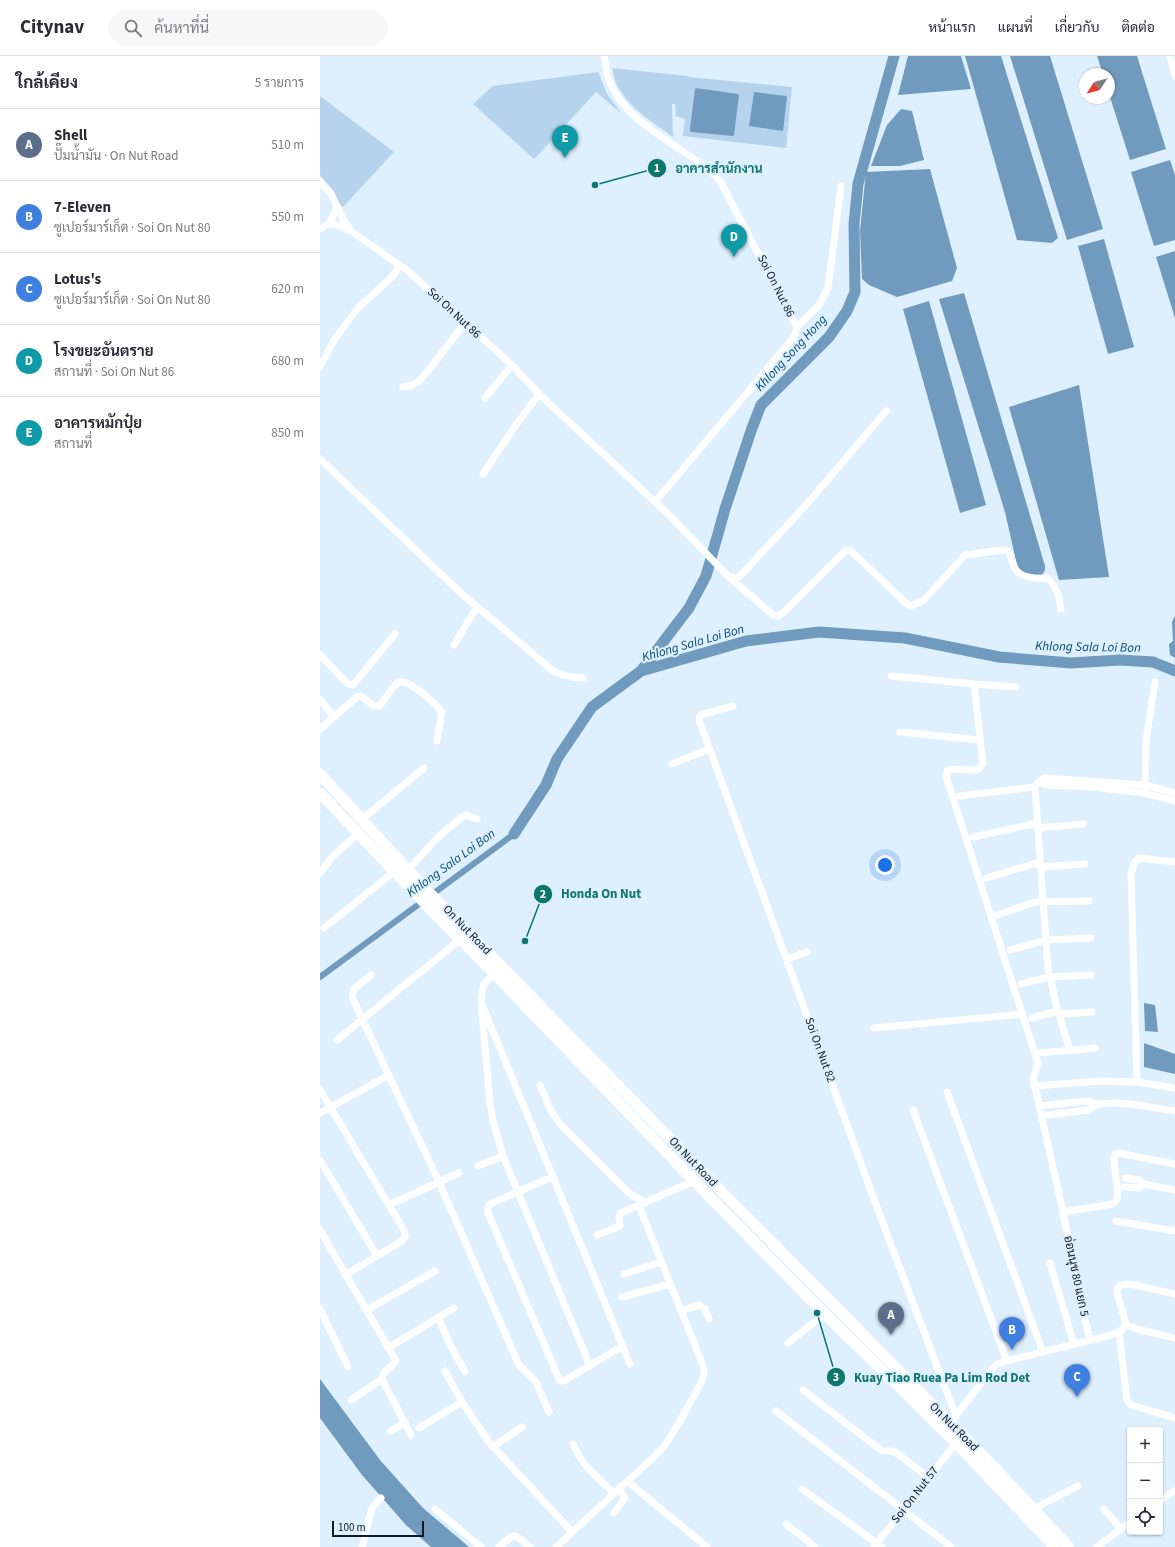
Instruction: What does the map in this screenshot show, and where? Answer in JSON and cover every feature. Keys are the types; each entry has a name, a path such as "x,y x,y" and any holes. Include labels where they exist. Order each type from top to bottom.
{"main road":[{"name":"On Nut Road","path":"320,774 408,870 416,886 434,913 494,973 694,1181 825,1314 956,1443 1055,1547"},
{"name":"On Nut Road","path":"320,792 395,871 442,904 730,1200 953,1419 1069,1547"},
{"path":"721,1208 730,1200"}],"street":[{"name":"Soi On Nut 86","path":"604,56 608,79 622,104 650,128 709,170 720,181 797,327 794,337 655,502"},
{"path":"1170,56 1175,76"},
{"name":"Soi On Nut 86","path":"320,182 330,194 336,208 351,231"},
{"path":"797,327 819,305 828,288 841,186"},
{"path":"320,229 328,224 336,208"},
{"name":"Soi On Nut 86","path":"328,224 335,223 351,231 420,281 512,365 539,394 655,502 728,576 773,615 778,616 782,614 846,550 850,550 907,604 911,606 924,600 965,555 1003,550 1008,551 1016,570 1023,575 1040,579 1047,578 1052,581 1059,597 1061,609"},
{"path":"320,366 334,340 358,308 393,276 399,265"},
{"path":"403,387 418,381 428,371 465,323"},
{"path":"485,398 512,365"},
{"path":"483,474 539,394"},
{"path":"728,576 737,578 740,576 807,504 886,411"},
{"path":"320,459 462,594 552,670 569,677 583,678"},
{"path":"454,645 477,607"},
{"path":"320,654 348,684 353,685 395,634"},
{"path":"891,676 1016,687"},
{"path":"320,729 357,697 361,696 374,706 380,706 396,684 400,681 407,682 438,706 442,712 437,742"},
{"path":"1145,789 1146,741 1155,682"},
{"path":"974,684 983,764 977,770 952,768 947,771 946,776 1038,1063 1033,1078 1034,1086 1099,1081 1137,1082 1175,1088"},
{"path":"320,700 334,717"},
{"name":"Soi On Nut 82","path":"733,706 700,716 698,720 787,959 953,1419"},
{"path":"900,732 980,740"},
{"path":"672,764 709,749"},
{"path":"361,820 424,768"},
{"path":"959,796 1038,784 1044,778 1175,793"},
{"path":"1038,784 1040,865 1049,976 1070,1050"},
{"path":"1145,789 1175,801"},
{"path":"408,870 438,837 462,817 466,815 476,819"},
{"path":"974,837 1038,826 1083,824"},
{"path":"320,873 334,855 359,833"},
{"path":"1137,1082 1131,873 1135,862 1139,858 1175,862"},
{"path":"986,878 1040,865 1085,864"},
{"path":"324,928 395,871"},
{"path":"998,915 1035,902 1089,900"},
{"path":"1010,950 1046,940 1091,938"},
{"path":"337,1040 461,939"},
{"path":"787,959 807,952"},
{"path":"494,973 483,986 480,1001 493,1121 503,1156 590,1366"},
{"path":"1021,984 1049,976 1091,975"},
{"path":"371,976 354,989 352,997 439,1182 519,1365 536,1382 549,1412"},
{"path":"480,1001 621,1346 630,1364"},
{"path":"1032,1018 1058,1011 1065,1014 1092,1012"},
{"path":"874,1028 1023,1014"},
{"path":"1039,1053 1096,1048"},
{"path":"320,1113 389,1074"},
{"path":"540,1085 550,1109 560,1124 629,1193 642,1204 661,1262 703,1365 704,1373 702,1381 680,1421 664,1445 556,1547"},
{"name":"อ่อนนุช 80 แยก 5","path":"1034,1086 1090,1340"},
{"path":"320,1090 405,1232 405,1237 402,1241 345,1275"},
{"path":"947,1092 1043,1352"},
{"path":"1039,1106 1086,1101 1098,1104 1131,1104 1175,1111"},
{"path":"1041,1116 1088,1110 1098,1104"},
{"path":"913,1110 1007,1361"},
{"path":"1063,1212 1113,1204 1117,1200 1121,1187 1121,1178 1113,1159 1115,1154 1118,1153 1175,1164"},
{"path":"478,1166 503,1156"},
{"path":"320,1160 377,1256"},
{"path":"389,1205 459,1173"},
{"path":"552,1177 492,1203 488,1206 488,1213 560,1380 564,1381 621,1346"},
{"path":"1121,1178 1139,1180 1144,1184 1175,1190"},
{"path":"597,1235 620,1226 619,1216 621,1213 694,1181"},
{"path":"1121,1187 1139,1188 1144,1184"},
{"path":"1116,1221 1175,1231"},
{"path":"320,1230 396,1361 385,1371 382,1375 382,1379 411,1435"},
{"path":"624,1274 661,1262"},
{"path":"1050,1263 1074,1344"},
{"path":"367,1310 435,1271"},
{"path":"622,1297 670,1284"},
{"path":"1126,1325 1117,1292 1120,1285 1130,1284 1175,1294"},
{"path":"681,1311 699,1305 705,1309 709,1319"},
{"path":"388,1348 454,1308"},
{"path":"320,1309 348,1367"},
{"path":"788,1343 805,1328 825,1314"},
{"path":"438,1317 465,1372"},
{"path":"953,1419 997,1364 1119,1332 1126,1325"},
{"path":"1126,1325 1175,1338"},
{"path":"1119,1332 1127,1400 1130,1406 1175,1418"},
{"path":"445,1371 462,1402 491,1445 572,1532"},
{"path":"351,1400 382,1379"},
{"path":"803,1390 882,1452 895,1452 929,1478"},
{"path":"420,1428 462,1402"},
{"path":"776,1411 951,1547"},
{"path":"391,1432 404,1423"},
{"path":"491,1445 522,1427"},
{"name":"Soi On Nut 57","path":"878,1546 904,1509 956,1443"},
{"path":"573,1444 578,1456 585,1465 625,1498 614,1513"},
{"path":"627,1481 707,1547"},
{"path":"1033,1509 1078,1486"},
{"path":"802,1489 878,1546"},
{"path":"1163,1499 1174,1491"},
{"path":"362,1547 372,1508 381,1498"},
{"path":"435,1509 481,1547"},
{"path":"1104,1509 1121,1529"},
{"path":"786,1524 815,1547"},
{"path":"1097,1547 1127,1524"},
{"path":"499,1547 512,1536 516,1536 530,1547"}],"shaded area":[{"path":"908,56 961,56 971,89 898,95"},
{"path":"965,56 1001,56 1058,238 1052,243 1017,240"},
{"path":"1010,56 1050,56 1103,229 1067,240"},
{"path":"1097,56 1137,56 1166,149 1130,160 1112,104 1115,104 1115,68 1101,68"},
{"path":"612,68 792,87 786,148 683,136 685,119 676,116 675,104 672,104 673,137 634,107 621,92 616,83"},
{"path":"598,72 607,94 621,113 596,92 534,159 473,104 493,86"},
{"path":"696,88 739,95 733,136 691,132 690,129"},
{"path":"754,92 787,97 783,131 749,126"},
{"path":"320,96 394,152 343,207 339,203 334,191 320,175"},
{"path":"901,109 912,111 924,160 900,166 871,166 887,125"},
{"path":"1170,160 1175,175 1175,240 1154,246 1131,172"},
{"path":"930,169 957,268 952,281 897,297 869,285 862,279 860,231 866,172"},
{"path":"1104,239 1134,347 1108,354 1078,246"},
{"path":"1175,251 1175,318 1156,257"},
{"path":"964,293 1045,566 1045,570 1042,575 1019,574 1005,512 939,299"},
{"path":"929,301 986,505 960,513 903,309"},
{"path":"1079,385 1109,577 1059,580 1009,407"},
{"path":"1175,616 1175,658 1170,655 1169,644 1173,641 1172,622"},
{"path":"1144,1003 1155,1005 1158,1032 1145,1031"},
{"path":"1144,1043 1175,1054 1175,1074 1144,1067"},
{"path":"320,1379 380,1460 423,1508 469,1547 431,1547 406,1525 362,1475 320,1418"}],"waterway":[{"name":"Khlong Song Hong","path":"641,671 689,608 706,576 725,509 761,405 829,337 847,311 855,292 854,224 858,184 894,56"},
{"name":"Khlong Sala Loi Bon","path":"514,834 546,785 557,759 592,707 641,671 746,641 819,632 905,638 999,657 1071,663 1120,660 1153,662 1175,671"},
{"name":"Khlong Sala Loi Bon","path":"320,977 514,834"}],"place":[{"name":"อาคารหมักปุ๋ย","path":"565,158"},
{"name":"อาคารสำนักงาน","path":"595,185"},
{"name":"โรงขยะอันตราย","path":"734,257"},
{"name":"Honda On Nut","path":"525,941"},
{"name":"Kuay Tiao Ruea Pa Lim Rod Det","path":"817,1313"},
{"name":"Shell","path":"891,1335"},
{"name":"7-Eleven","path":"1012,1350"},
{"name":"Lotus's","path":"1077,1397"}]}
